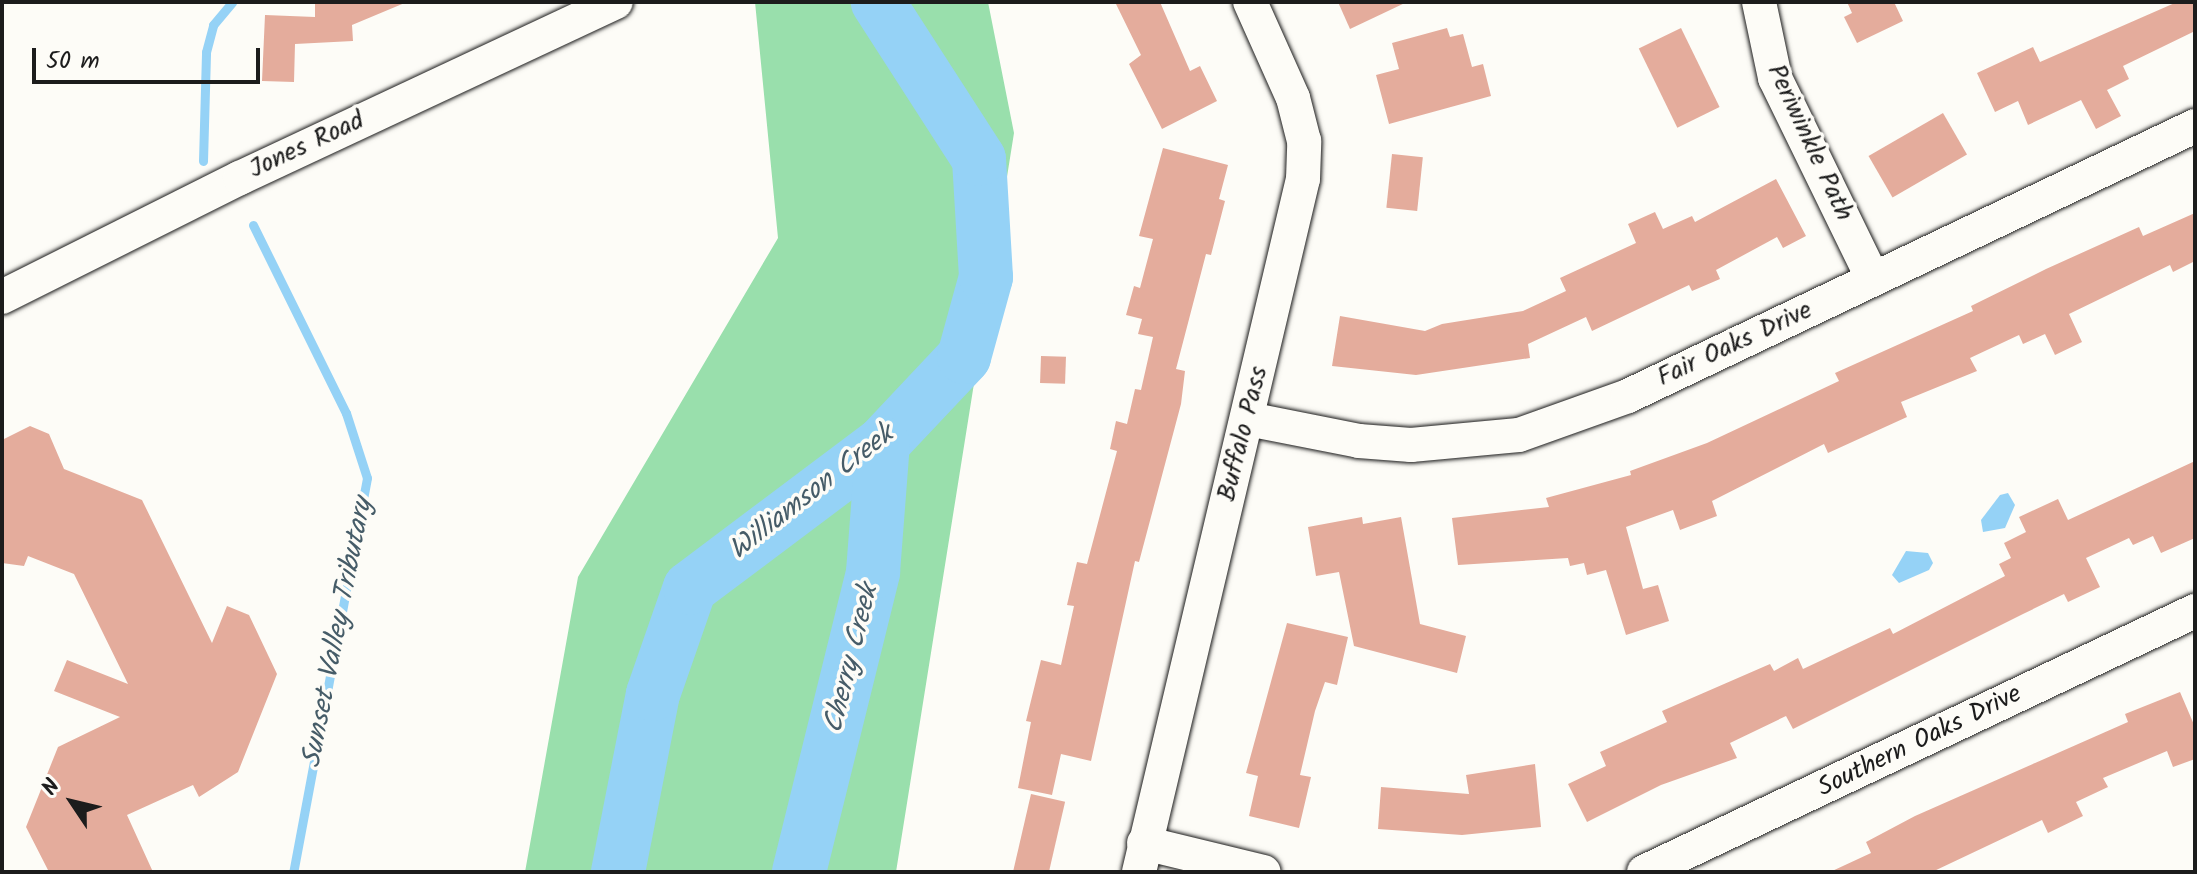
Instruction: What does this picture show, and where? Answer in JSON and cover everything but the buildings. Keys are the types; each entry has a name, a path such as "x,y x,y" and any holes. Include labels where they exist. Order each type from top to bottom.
{"street":[{"name":"Jones Road","path":"2,297 240,178 616,2"},
{"name":"Buffalo Pass","path":"1141,858 1298,216 1304,141 1293,98 1250,2"},
{"name":"Periwinkle Path","path":"1759,2 1775,78 1873,279"},
{"name":"Fair Oaks Drive","path":"1248,419 1359,441 1411,445 1519,435 1628,396 2195,126"},
{"name":"Southern Oaks Drive","path":"1644,872 2195,611"},
{"path":"1141,858 1264,872"}],"green space":[{"path":"755,2 988,2 1014,133 896,872 525,872 578,577 778,238"}],"water":[{"path":"2008,493 2015,505 2005,528 1983,532 1981,520 2000,495"},
{"path":"1906,551 1928,553 1933,563 1929,570 1899,583 1892,575"}],"waterway":[{"name":"Sunset Valley Tributary","path":"203,161 206,52 213,25 232,2"},
{"name":"Williamson Creek","path":"618,872 653,694 690,588 883,443 964,357 986,277 979,159 878,2"},
{"name":"Sunset Valley Tributary","path":"253,225 346,413 367,478 293,872"},
{"name":"Cherry Creek","path":"799,872 873,572 883,443"}]}
